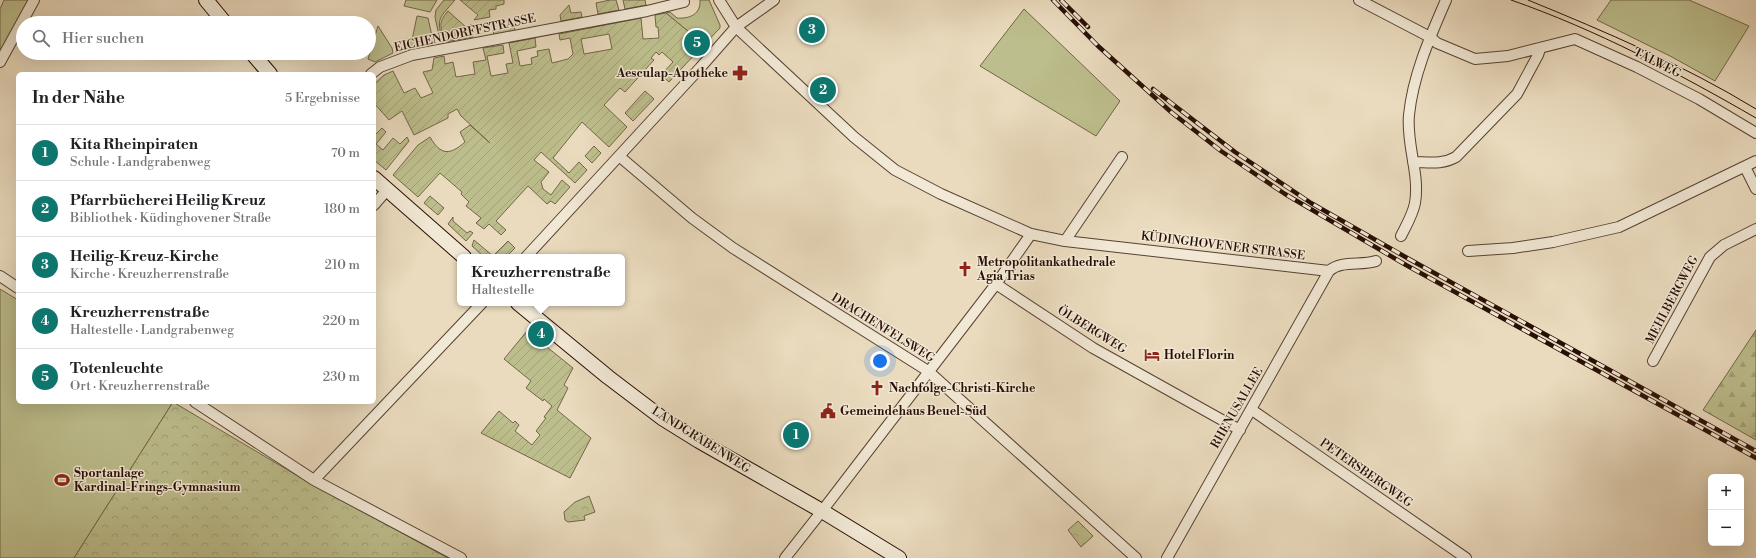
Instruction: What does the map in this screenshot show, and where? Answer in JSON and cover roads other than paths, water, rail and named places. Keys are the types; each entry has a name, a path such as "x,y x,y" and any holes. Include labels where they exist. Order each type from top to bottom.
{"street":[{"path":"25,16 34,0"},
{"path":"206,0 220,16"},
{"name":"KÜDINGHOVENER STRASSE","path":"719,0 736,27 854,138 894,170 941,194 1030,234 1065,241 1329,271 1338,265 1370,263 1376,261"},
{"path":"529,254 736,27 774,0"},
{"name":"TALWEG","path":"1359,0 1430,37 1437,43 1475,59 1508,56 1575,39 1637,67 1699,99 1756,133"},
{"path":"1401,236 1415,204 1416,187 1409,116 1418,72 1430,37 1446,0"},
{"name":"EICHENDORFFSTRASSE","path":"374,72 380,67 412,55 647,11 684,2"},
{"path":"0,62 16,33"},
{"path":"1413,162 1448,161 1456,157 1517,94 1538,56 1540,49"},
{"path":"258,60 268,72"},
{"name":"DRACHENFELSWEG","path":"619,156 692,218 733,248 928,371 1136,558"},
{"path":"1065,241 1122,157"},
{"path":"1468,251 1513,248 1553,242 1619,226 1756,161"},
{"path":"1745,167 1756,189"},
{"path":"376,180 461,254"},
{"path":"376,203 387,190"},
{"name":"MEHLBERGWEG","path":"1653,361 1710,257 1724,245 1756,230"},
{"path":"784,558 822,511 996,284 1030,234"},
{"name":"RHENUSALLEE","path":"1167,558 1252,410 1329,271"},
{"path":"0,276 16,287"},
{"name":"ÖLBERGWEG","path":"996,284 1093,348 1240,430"},
{"path":"314,480 479,306"},
{"name":"LANDGRABENWEG","path":"522,306 586,360 655,413 702,443 822,511 898,558"},
{"path":"198,404 314,480 462,558"},
{"name":"PETERSBERGWEG","path":"1252,410 1466,558"}],"tram line":[{"path":"1511,0 1575,25 1636,53 1756,118"},
{"path":"1528,0 1644,50 1701,78 1756,109"}],"railway":[{"path":"1053,0 1098,46 1171,112 1221,151 1285,194 1406,265 1756,458"},
{"path":"1061,0 1088,27"},
{"path":"1153,89 1235,152 1311,203 1409,259 1756,451"}],"place":[{"name":"Heilig-Kreuz-Kirche","path":"812,30"},
{"name":"Totenleuchte","path":"697,43"},
{"name":"Aesculap-Apotheke","path":"740,73"},
{"name":"Pfarrbücherei Heilig Kreuz","path":"823,90"},
{"name":"Metropolitankathedrale Agia Trias","path":"965,269"},
{"name":"Kreuzherrenstraße","path":"541,334"},
{"name":"Hotel Florin","path":"1152,355"},
{"name":"Nachfolge-Christi-Kirche","path":"877,388"},
{"name":"Gemeindehaus Beuel-Süd","path":"828,411"},
{"name":"Kita Rheinpiraten","path":"796,435"},
{"name":"Sportanlage Kardinal-Frings-Gymnasium","path":"62,480"}]}
